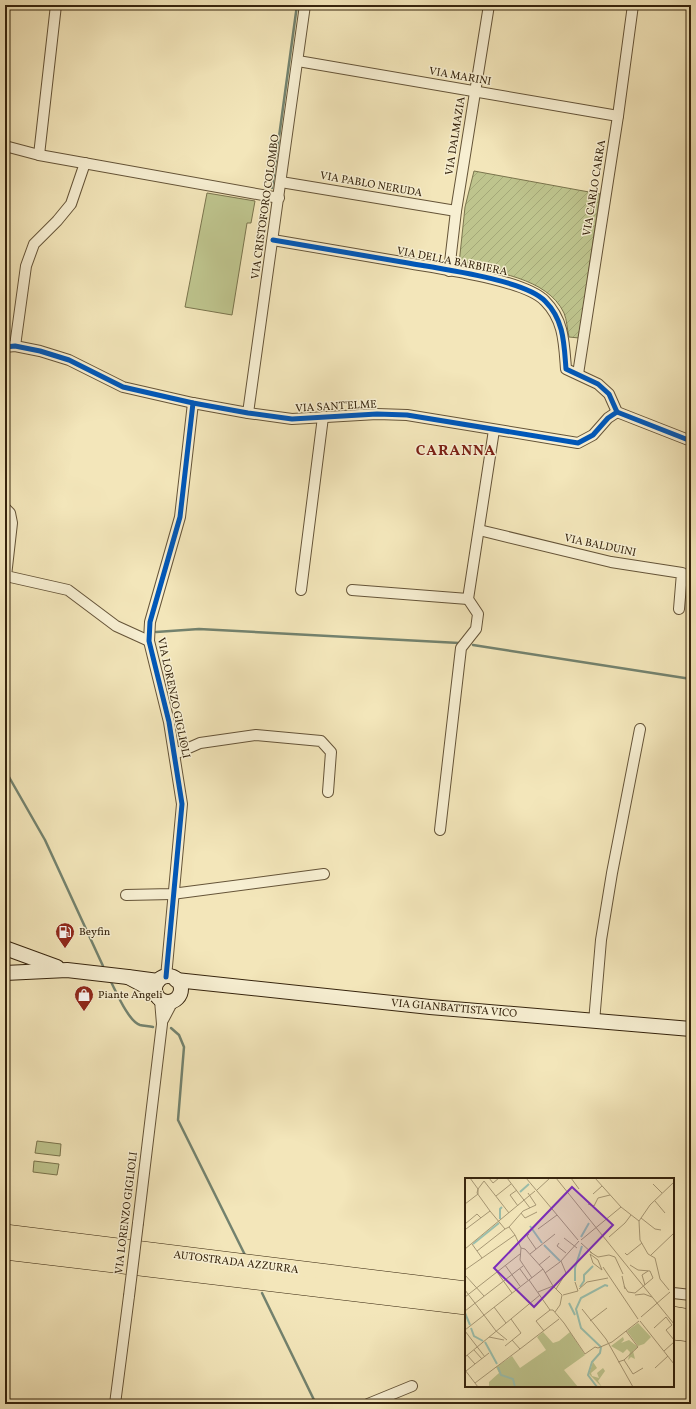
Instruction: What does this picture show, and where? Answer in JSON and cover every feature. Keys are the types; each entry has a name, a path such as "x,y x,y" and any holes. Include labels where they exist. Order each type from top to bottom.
{"highway":[{"name":"AUTOSTRADA AZZURRA","path":"5,1234 465,1291"},
{"name":"AUTOSTRADA AZZURRA","path":"5,1250 465,1305"},
{"path":"674,1316 691,1319"},
{"path":"674,1330 691,1332"}],"main road":[{"path":"5,948 67,970"},
{"name":"VIA GIANBATTISTA VICO","path":"67,970 128,977 167,989 218,985 430,1008 691,1030"},
{"path":"5,973 67,970"}],"street":[{"path":"39,155 56,5"},
{"name":"VIA CRISTOFORO COLOMBO","path":"248,413 305,5"},
{"name":"VIA DALMAZIA","path":"449,271 456,211 489,5"},
{"name":"VIA CARLO CARRA","path":"578,374 618,116 633,5"},
{"name":"VIA MARINI","path":"298,61 618,116"},
{"path":"5,146 39,155 279,198"},
{"path":"10,347 26,266 34,244 57,221 71,204 85,163"},
{"name":"VIA PABLO NERUDA","path":"281,182 456,211"},
{"name":"VIA DELLA BARBIERA","path":"273,240 449,271 522,287 533,292 545,300 557,314 561,324 566,369 598,384 609,394 617,412"},
{"name":"VIA SANT'ELME","path":"10,347 69,360 123,387 194,403 292,419 377,414 407,415 578,443 593,435 608,418 617,412"},
{"name":"VIA LORENZO GIGLIOLI","path":"115,1404 167,989 172,894 182,804 175,754 149,641 150,622 180,517 194,403"},
{"path":"617,412 691,441"},
{"path":"301,590 323,417"},
{"path":"440,830 461,648 476,630 478,614 468,599 494,430"},
{"path":"5,508 10,513 12,523 6,576 68,590 116,626 149,641"},
{"name":"VIA BALDUINI","path":"479,530 611,562 682,573 679,609"},
{"path":"352,590 468,599"},
{"path":"594,1022 601,940 612,873 640,729"},
{"path":"175,754 200,743 256,735 321,741 331,752 328,792"},
{"path":"126,896 172,894 324,874"},
{"path":"674,1293 691,1295"},
{"path":"368,1404 412,1386"}],"green space":[{"path":"474,171 600,194 579,338 569,337 564,313 556,301 545,291 518,278 459,264 465,207"},
{"path":"207,193 255,201 251,223 247,223 232,315 185,307"},
{"path":"37,1141 61,1144 60,1156 35,1153"},
{"path":"34,1161 59,1164 57,1175 33,1172"}],"waterway":[{"path":"272,188 297,5"},
{"path":"156,632 199,629 459,643"},
{"path":"473,645 691,679"},
{"path":"5,770 45,840 103,966"},
{"path":"110,980 131,1018 140,1025 153,1027"},
{"path":"171,1028 179,1035 184,1047 178,1120 245,1255"},
{"path":"262,1293 316,1404"}],"cycle path":[{"path":"273,240 478,276 518,286 534,293 545,301 556,316 562,332 566,369 598,384 609,394 617,412 691,441"},
{"path":"5,347 15,346 40,351 69,360 123,387 193,403 292,419 377,414 407,415 578,443 593,435 608,418 617,412"},
{"path":"166,977 182,804 169,722 149,641 150,622 180,517 193,403"}],"place":[{"name":"Beyfin","path":"65,949"},
{"name":"Piante Angeli","path":"84,1012"}],"district":[{"name":"CARANNA","path":"456,451"}]}
